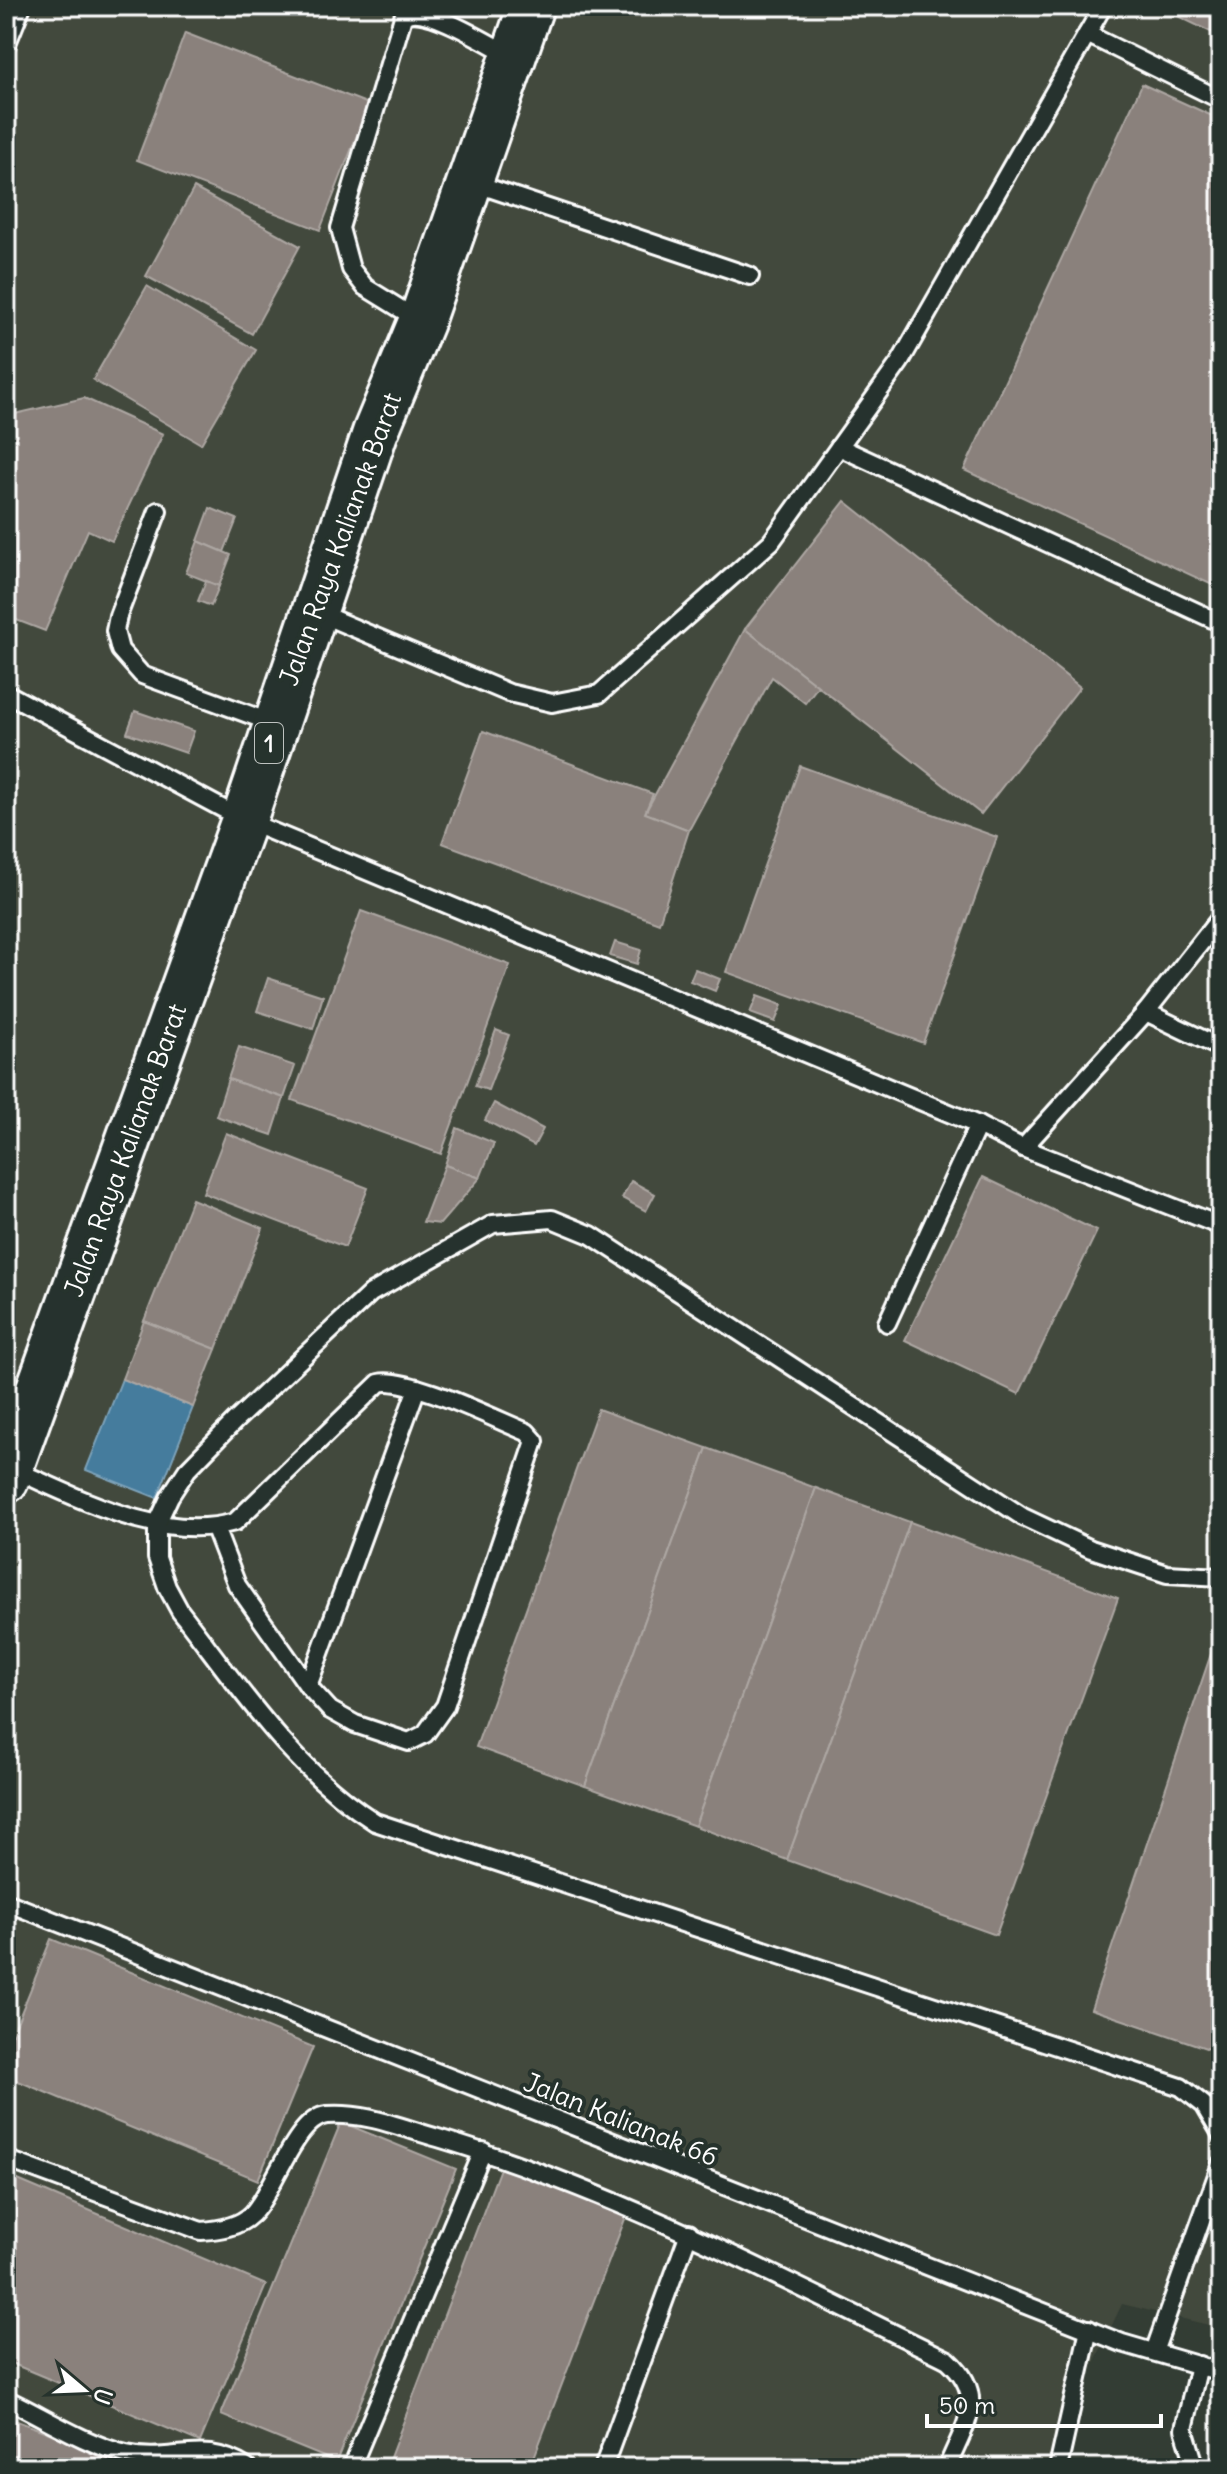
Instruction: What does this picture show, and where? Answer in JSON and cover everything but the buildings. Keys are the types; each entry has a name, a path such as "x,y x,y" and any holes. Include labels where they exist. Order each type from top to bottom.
{"highway":[{"name":"Jalan Raya Kalianak Barat","path":"7,1472 244,820 375,433 421,322 531,6"}],"lane":[{"path":"6,46 22,6"},
{"path":"315,611 509,693 552,703 599,694 771,542 900,362 1103,6"},
{"path":"421,322 365,287 351,269 340,228 403,17 412,12 438,17 513,58"},
{"path":"1087,34 1221,100"},
{"path":"471,182 750,276"},
{"path":"839,447 1221,623"},
{"path":"158,511 118,616 115,631 120,650 142,675 275,724"},
{"path":"6,693 244,820 978,1125 1023,1148 1221,1226"},
{"path":"1023,1148 1146,1012 1221,917"},
{"path":"1146,1012 1221,1048"},
{"path":"887,1323 978,1125"},
{"path":"1221,1577 1167,1574 1091,1549 1023,1517 591,1235 552,1219 493,1224 371,1293 187,1470 157,1524 157,1558 180,1611 295,1758 342,1801 375,1822 1181,2087 1204,2105 1221,2134"},
{"path":"7,1472 104,1509 157,1524 215,1528 235,1522 379,1383 392,1380 527,1432 535,1441 445,1706 425,1734 409,1742 355,1724 330,1710 308,1686 237,1585 215,1528"},
{"path":"308,1686 417,1388"},
{"name":"Jalan Kalianak 66","path":"6,1902 1089,2329 1221,2372"},
{"path":"6,2159 201,2231 223,2230 252,2214 305,2128 322,2115 360,2115 483,2151 689,2233 948,2360 968,2383 972,2407 947,2468"},
{"path":"351,2468 483,2151"},
{"path":"1154,2352 1221,2164"},
{"path":"603,2468 689,2233"},
{"path":"1058,2468 1089,2329"},
{"path":"1196,2468 1184,2429 1199,2365"},
{"path":"6,2399 125,2453 166,2457 215,2452 247,2468"}],"shaded area":[{"path":"6,6 1221,6 1221,2328 1122,2304 1044,2468 6,2468"}]}
